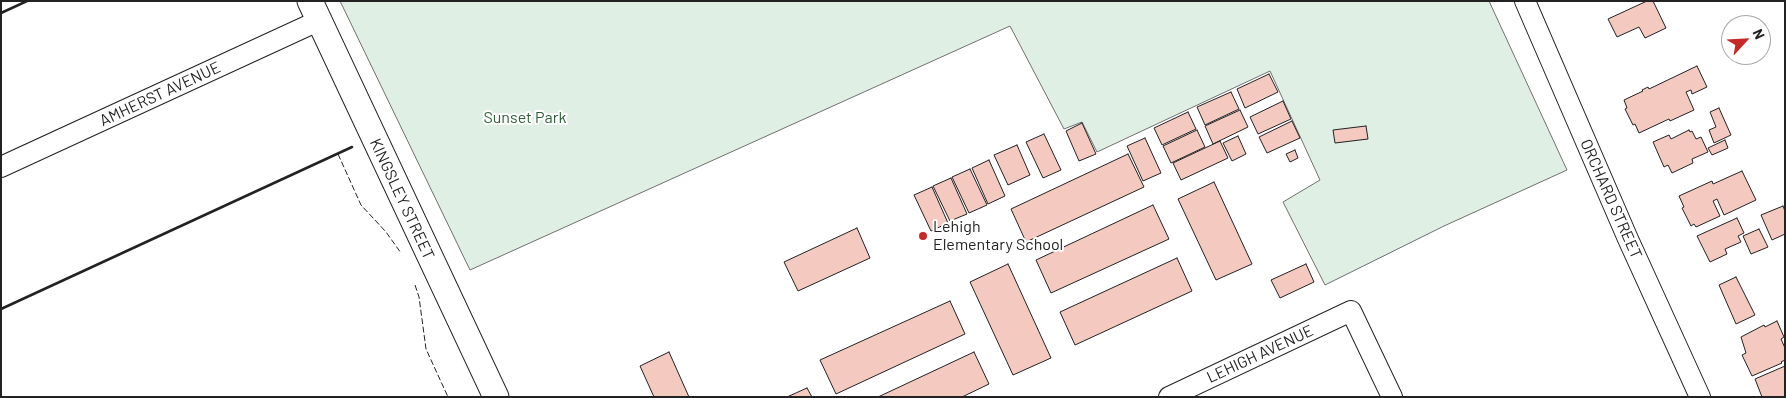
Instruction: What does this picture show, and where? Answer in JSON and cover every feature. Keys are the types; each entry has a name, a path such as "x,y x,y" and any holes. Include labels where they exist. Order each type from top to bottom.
{"main road":[{"name":"KINGSLEY STREET","path":"314,11 496,397"}],"street":[{"name":"ORCHARD STREET","path":"1525,1 1628,239 1700,397"},
{"name":"AMHERST AVENUE","path":"1,167 314,11"},
{"name":"LEHIGH AVENUE","path":"1168,397 1351,312 1392,397"}],"green space":[{"name":"Sunset Park","path":"340,1 1489,1 1567,170 1444,226 1325,285 1283,202 1320,180 1270,71 1097,152 1082,122 1064,129 1010,26 470,270"}],"building":[{"path":"1647,1 1653,1 1666,28 1645,38 1639,27 1617,37 1608,19"},
{"path":"1697,66 1707,87 1692,94 1691,90 1686,92 1694,110 1639,133 1625,109 1627,108 1624,100 1648,87 1649,89"},
{"path":"1269,74 1278,92 1245,108 1237,89"},
{"path":"1231,92 1239,109 1205,125 1197,107"},
{"path":"1283,101 1291,119 1258,134 1250,117"},
{"path":"1719,108 1731,135 1714,143 1709,130 1716,127 1710,112"},
{"path":"1240,110 1248,127 1213,144 1205,126"},
{"path":"1188,112 1196,129 1162,145 1154,128"},
{"path":"1292,121 1300,138 1267,153 1259,137"},
{"path":"1082,123 1096,154 1079,161 1066,131"},
{"path":"1366,126 1368,139 1335,143 1333,130"},
{"path":"1197,130 1205,147 1171,163 1163,146"},
{"path":"1689,130 1690,132 1692,131 1696,139 1701,137 1708,152 1692,159 1693,163 1672,173 1668,165 1664,167 1653,142 1669,135 1671,139"},
{"path":"1044,134 1061,170 1043,178 1026,142"},
{"path":"1238,136 1246,154 1232,161 1223,143"},
{"path":"1145,138 1161,173 1143,181 1127,146"},
{"path":"1725,140 1728,148 1712,155 1708,148"},
{"path":"1220,141 1228,158 1181,180 1173,163"},
{"path":"1017,145 1030,175 1008,185 994,155"},
{"path":"1295,150 1298,158 1290,162 1286,154"},
{"path":"1128,154 1144,187 1026,242 1011,209"},
{"path":"989,160 1005,196 988,204 972,168"},
{"path":"970,169 987,205 969,213 952,177"},
{"path":"1742,171 1756,200 1724,215 1717,199 1713,201 1720,216 1696,227 1694,224 1691,226 1682,208 1684,207 1679,196 1712,181 1713,184"},
{"path":"951,178 967,214 950,221 933,186"},
{"path":"1214,182 1252,264 1216,280 1178,199"},
{"path":"932,187 948,223 931,231 914,195"},
{"path":"1153,205 1169,239 1051,293 1036,260"},
{"path":"1783,206 1785,211 1785,234 1772,240 1761,215"},
{"path":"1737,218 1744,233 1738,236 1741,242 1725,249 1727,254 1710,262 1697,236"},
{"path":"857,228 870,258 798,291 784,262"},
{"path":"1759,229 1768,247 1751,254 1743,236"},
{"path":"1177,258 1192,291 1075,345 1060,312"},
{"path":"1008,264 1051,358 1013,375 970,282"},
{"path":"1306,264 1314,282 1280,298 1271,280"},
{"path":"1736,277 1755,315 1736,324 1719,285"},
{"path":"950,301 965,334 836,394 820,360"},
{"path":"1777,321 1784,337 1781,339 1785,348 1785,360 1752,376 1742,355 1746,353 1741,337 1764,325 1765,327"},
{"path":"669,352 689,397 654,397 640,366"},
{"path":"974,352 989,384 962,397 878,397"},
{"path":"1785,366 1785,397 1762,397 1755,379"},
{"path":"807,388 812,397 787,397"}],"fence":[{"path":"338,154 361,205 386,232 401,253"},
{"path":"415,285 419,297 426,349 448,397"}],"wall":[{"path":"1,13 27,1"},
{"path":"1,309 352,147"}],"place":[{"name":"Lehigh Elementary School","path":"923,236"}]}
